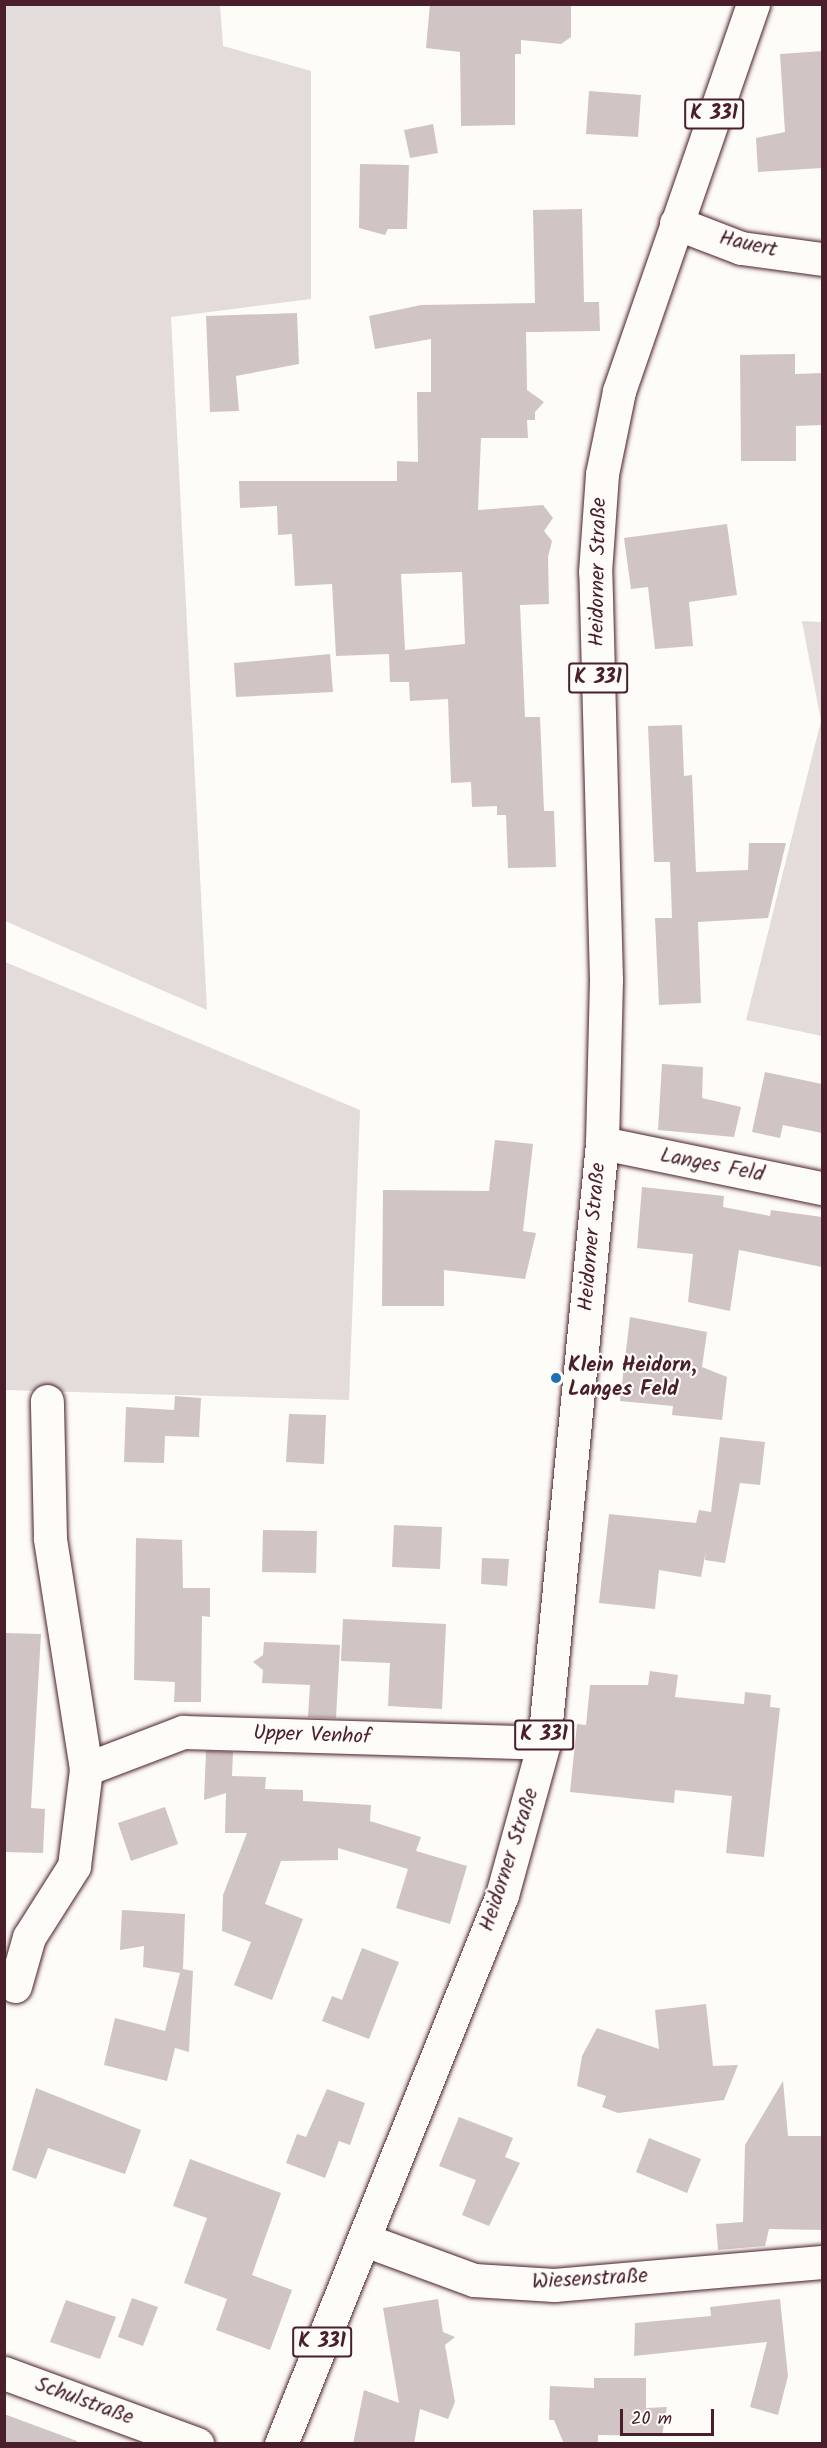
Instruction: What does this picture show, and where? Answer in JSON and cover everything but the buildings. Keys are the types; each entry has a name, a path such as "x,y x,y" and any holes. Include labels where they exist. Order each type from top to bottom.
{"main road":[{"name":"Heidorner Straße","path":"281,2444 502,1895 544,1743 602,1143 606,980 595,572 602,474 619,391 753,4"},
{"name":"Hauert","path":"676,223 741,248 822,259"},
{"name":"Langes Feld","path":"602,1143 822,1188"},
{"path":"15,1986 29,1937 74,1866 86,1769 50,1538 47,1401"},
{"name":"Upper Venhof","path":"86,1769 183,1732 544,1743"},
{"name":"Wiesenstraße","path":"365,2240 474,2280 554,2285 822,2262"},
{"name":"Schulstraße","path":"4,2373 197,2444"}],"shaded area":[{"path":"5,4 220,5 223,46 311,71 311,299 171,317 207,1010 5,921"},
{"path":"802,621 822,622 822,1036 746,1020 821,721"},
{"path":"5,962 360,1110 349,1400 5,1390"}],"place":[{"name":"Klein Heidorn, Langes Feld","path":"556,1378"}]}
